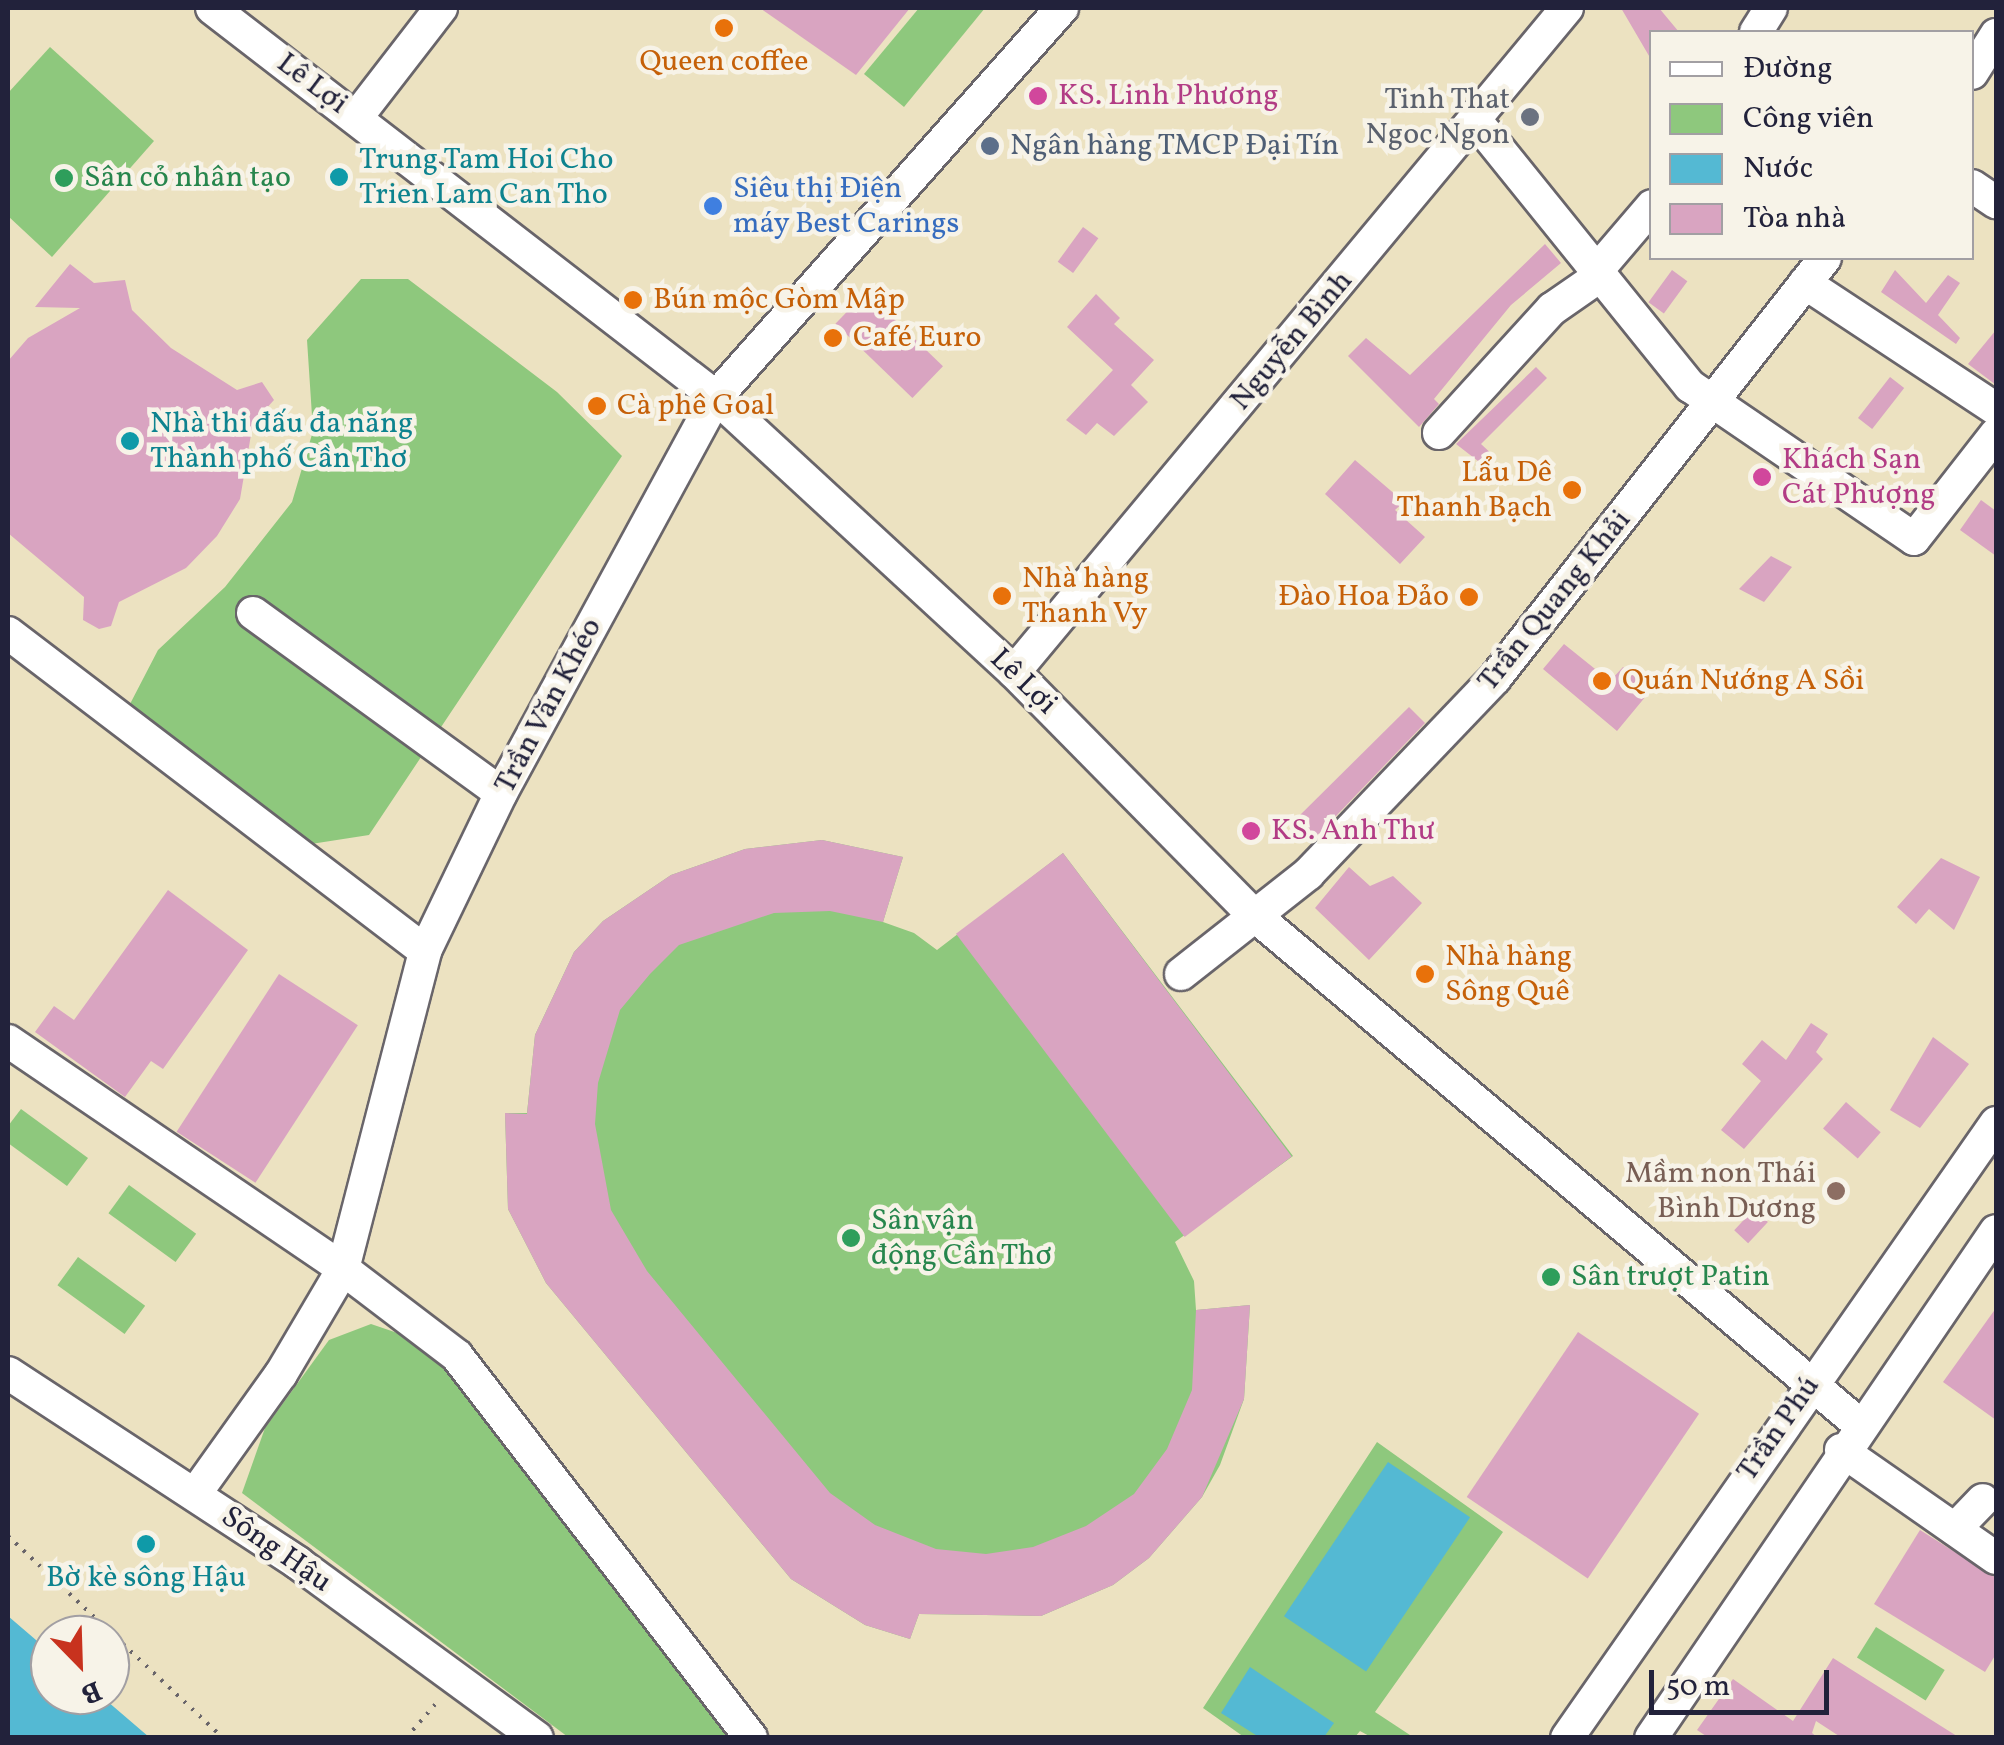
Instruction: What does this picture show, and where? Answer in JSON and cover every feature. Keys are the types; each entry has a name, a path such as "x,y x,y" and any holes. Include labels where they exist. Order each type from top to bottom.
{"street":[{"name":"Lê Lợi","path":"212,8 716,397 1014,672 1254,915 1809,1385 1850,1438 1955,1529 1996,1558"},
{"path":"356,118 441,8"},
{"name":"Nguyễn Bình","path":"1014,672 1567,8"},
{"path":"1757,30 1772,8"},
{"name":"Trần Văn Khéo","path":"195,1494 280,1374 342,1269 425,951 501,793 716,397 1058,9"},
{"path":"1974,70 1996,36"},
{"path":"1476,121 1596,275 1690,386 1914,540 1996,434"},
{"path":"1974,187 1996,202"},
{"path":"1439,433 1552,310 1596,275 1649,210"},
{"path":"1815,270 1996,409"},
{"name":"Trần Quang Khải","path":"1181,974 1308,874 1495,678 1715,403 1815,270"},
{"path":"254,613 501,793"},
{"path":"8,633 425,951"},
{"path":"8,1042 342,1269 456,1356 751,1738"},
{"name":"Trần Phú","path":"1583,1732 1809,1385 1996,1124"},
{"name":"Trần Phú","path":"1650,1738 1850,1438 1996,1231"},
{"name":"Sông Hậu","path":"8,1373 195,1494 538,1738"},
{"path":"1955,1529 1992,1497"}],"path":[{"path":"8,1536 223,1738"},
{"path":"406,1738 458,1679"}],"green space":[{"path":"919,8 985,8 904,107 864,74"},
{"name":"Sân cỏ nhân tạo","path":"50,47 154,141 52,257 8,216 8,93"},
{"path":"361,279 408,279 557,392 622,456 369,835 311,844 233,790 130,704 158,650 225,587 292,502 313,431 307,340"},
{"name":"Sân vận động Cần Thơ","path":"822,840 903,857 883,922 914,933 937,950 1063,853 1293,1156 1175,1242 1194,1281 1196,1310 1250,1305 1244,1399 1220,1465 1202,1497 1149,1558 1113,1585 1041,1616 919,1614 910,1639 865,1625 791,1579 546,1283 508,1209 505,1113 527,1113 535,1035 574,952 603,921 671,875 745,849"},
{"path":"21,1109 88,1158 67,1186 8,1143 8,1126"},
{"path":"129,1185 196,1234 176,1262 108,1213"},
{"path":"78,1257 145,1306 125,1334 57,1285"},
{"path":"371,1324 418,1340 500,1421 741,1737 568,1737 242,1493 265,1428 329,1340"},
{"path":"1377,1442 1503,1532 1375,1712 1413,1737 1371,1737 1360,1731 1355,1737 1244,1737 1203,1708"},
{"path":"1876,1627 1945,1670 1926,1700 1857,1658"}],"water":[{"path":"1388,1462 1470,1517 1366,1672 1284,1616"},
{"path":"8,1616 30,1635 30,1715 123,1715 149,1737 8,1737"},
{"path":"1250,1667 1334,1723 1324,1737 1259,1737 1221,1713"}],"building":[{"path":"760,8 910,8 856,75"},
{"path":"1621,8 1659,8 1677,30 1649,30 1649,56"},
{"path":"1083,227 1098,238 1073,273 1058,262"},
{"path":"1545,244 1561,263 1511,305 1434,399 1439,404 1419,427 1348,356 1366,338 1410,375"},
{"name":"Nhà thi đấu đa năng Thành phố Cần Thơ","path":"70,264 94,283 125,280 132,310 171,348 237,390 262,382 274,400 253,423 240,499 217,536 186,568 119,602 111,626 99,629 83,620 84,597 8,533 8,361 28,338 80,308 35,307"},
{"path":"1672,270 1687,281 1664,314 1648,302"},
{"path":"1895,270 1926,303 1948,275 1960,283 1938,315 1960,338 1956,344 1881,292"},
{"path":"866,292 943,366 912,398 835,324"},
{"path":"1096,294 1120,318 1114,324 1154,360 1131,385 1148,402 1114,436 1097,423 1086,435 1066,420 1113,370 1067,327"},
{"path":"1996,330 1996,385 1968,364"},
{"path":"1536,367 1547,378 1481,444 1496,458 1487,468 1456,444"},
{"path":"1890,377 1904,388 1872,429 1858,418"},
{"path":"1355,460 1404,502 1395,510 1425,537 1400,564 1325,494"},
{"path":"1981,500 1996,511 1996,556 1960,530"},
{"path":"1771,556 1792,567 1764,602 1739,589"},
{"path":"1564,644 1610,681 1623,667 1651,690 1617,731 1543,669"},
{"path":"1409,707 1425,723 1313,840 1292,823"},
{"path":"822,840 903,857 883,922 830,911 774,913 679,945 650,974 620,1010 598,1083 595,1124 611,1210 647,1271 830,1493 875,1525 936,1549 986,1554 1033,1547 1086,1526 1134,1494 1167,1449 1192,1390 1196,1310 1250,1305 1244,1399 1202,1497 1149,1558 1113,1585 1041,1616 919,1614 910,1639 865,1625 791,1579 546,1283 508,1209 505,1113 527,1114 535,1035 574,952 603,921 671,875 745,849"},
{"path":"1063,853 1292,1156 1185,1237 956,934"},
{"path":"1941,858 1980,877 1954,930 1929,909 1916,924 1897,907"},
{"path":"1349,867 1370,886 1393,876 1422,903 1369,960 1315,908"},
{"path":"168,890 248,950 163,1069 151,1061 125,1097 35,1032 54,1006 74,1020"},
{"path":"279,974 358,1025 255,1183 177,1132"},
{"path":"1811,1023 1828,1034 1816,1052 1823,1059 1744,1149 1721,1130 1761,1081 1742,1064 1762,1040 1786,1060"},
{"path":"1933,1037 1969,1064 1920,1128 1890,1110"},
{"path":"1846,1102 1881,1132 1858,1159 1823,1128"},
{"path":"1754,1209 1768,1222 1748,1243 1734,1230"},
{"path":"1996,1308 1996,1420 1943,1382"},
{"path":"1578,1332 1699,1414 1588,1579 1467,1497"},
{"path":"1920,1530 1996,1578 1996,1654 1985,1672 1874,1604"},
{"path":"1833,1658 1960,1738 1842,1738 1816,1721 1812,1733 1818,1738 1709,1738 1697,1730 1733,1679 1793,1721"}],"place":[{"name":"Queen coffee","path":"724,28"},
{"name":"KS. Linh Phương","path":"1038,96"},
{"name":"Tinh That Ngoc Ngon","path":"1530,117"},
{"name":"Ngân hàng TMCP Đại Tín","path":"990,146"},
{"name":"Trung Tam Hoi Cho Trien Lam Can Tho","path":"339,177"},
{"name":"Sân cỏ nhân tạo","path":"64,178"},
{"name":"Siêu thị Điện máy Best Carings","path":"713,206"},
{"name":"Bún mộc Gòm Mập","path":"633,300"},
{"name":"Café Euro","path":"833,338"},
{"name":"Cà phê Goal","path":"597,406"},
{"name":"Nhà thi đấu đa năng Thành phố Cần Thơ","path":"130,441"},
{"name":"Khách Sạn Cát Phượng","path":"1762,477"},
{"name":"Lẩu Dê Thanh Bạch","path":"1572,490"},
{"name":"Nhà hàng Thanh Vy","path":"1002,596"},
{"name":"Đào Hoa Đảo","path":"1469,597"},
{"name":"Quán Nướng A Sồi","path":"1602,681"},
{"name":"KS. Anh Thư","path":"1251,831"},
{"name":"Nhà hàng Sông Quê","path":"1425,974"},
{"name":"Mầm non Thái Bình Dương","path":"1836,1191"},
{"name":"Sân vận động Cần Thơ","path":"851,1238"},
{"name":"Sân trượt Patin","path":"1551,1277"},
{"name":"Bờ kè sông Hậu","path":"146,1544"}]}
